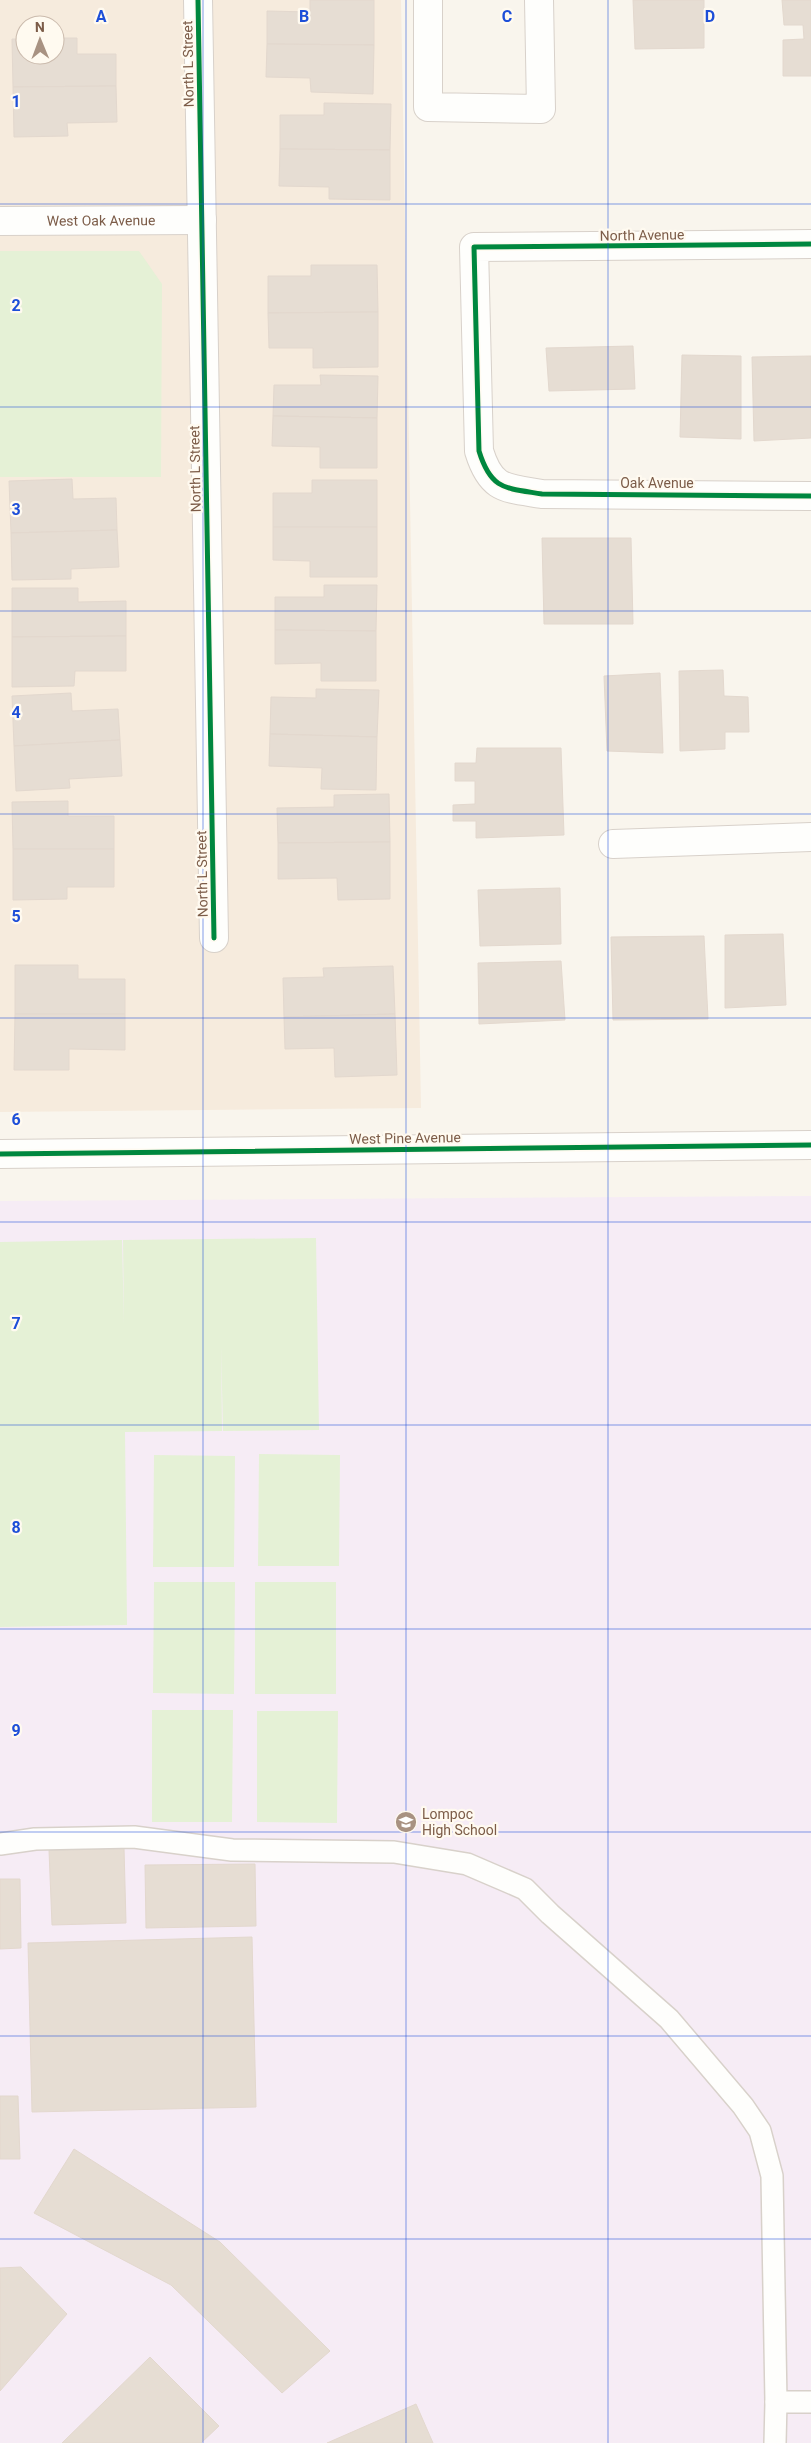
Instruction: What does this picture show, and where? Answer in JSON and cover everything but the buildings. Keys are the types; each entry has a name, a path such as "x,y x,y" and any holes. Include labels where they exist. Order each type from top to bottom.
{"street":[{"name":"North L Street","path":"198,0 214,938"},
{"path":"428,0 428,107 541,109 539,0"},
{"name":"West Oak Avenue","path":"0,222 202,220"},
{"name":"North Avenue","path":"503,488 485,472 479,451 474,247 811,244"},
{"name":"Oak Avenue","path":"503,488 542,494 811,496"},
{"path":"613,844 811,837"},
{"name":"West Pine Avenue","path":"0,1154 811,1145"}],"lane":[{"path":"0,1844 35,1839 134,1837 232,1850 394,1852 467,1864 526,1889 550,1914 669,2019 743,2106 760,2131 772,2176 775,2443"},
{"path":"776,2402 811,2402"}],"shaded area":[{"path":"0,0 401,0 421,1108 0,1112"},
{"name":"Lompoc High School","path":"811,1196 811,2443 0,2443 0,1201"}],"green space":[{"path":"0,251 139,251 162,284 161,477 0,477"},
{"path":"316,1238 319,1430 223,1431 221,1345 222,1431 125,1432 127,1625 0,1627 0,1242 122,1240 124,1325 123,1240"},
{"path":"259,1454 340,1455 339,1566 258,1566"},
{"path":"154,1455 235,1456 234,1567 153,1567"},
{"path":"154,1582 235,1582 234,1694 153,1693"},
{"path":"255,1582 336,1582 336,1694 255,1694"},
{"path":"152,1710 233,1710 232,1822 152,1822"},
{"path":"257,1711 338,1711 337,1823 257,1822"}],"cycle path":[{"path":"198,0 214,938"},
{"path":"811,244 474,247 479,451 484,464 494,480 509,488 542,494 811,496"},
{"path":"0,1154 811,1145"}],"place":[{"name":"Lompoc High School","path":"406,1822"}]}
